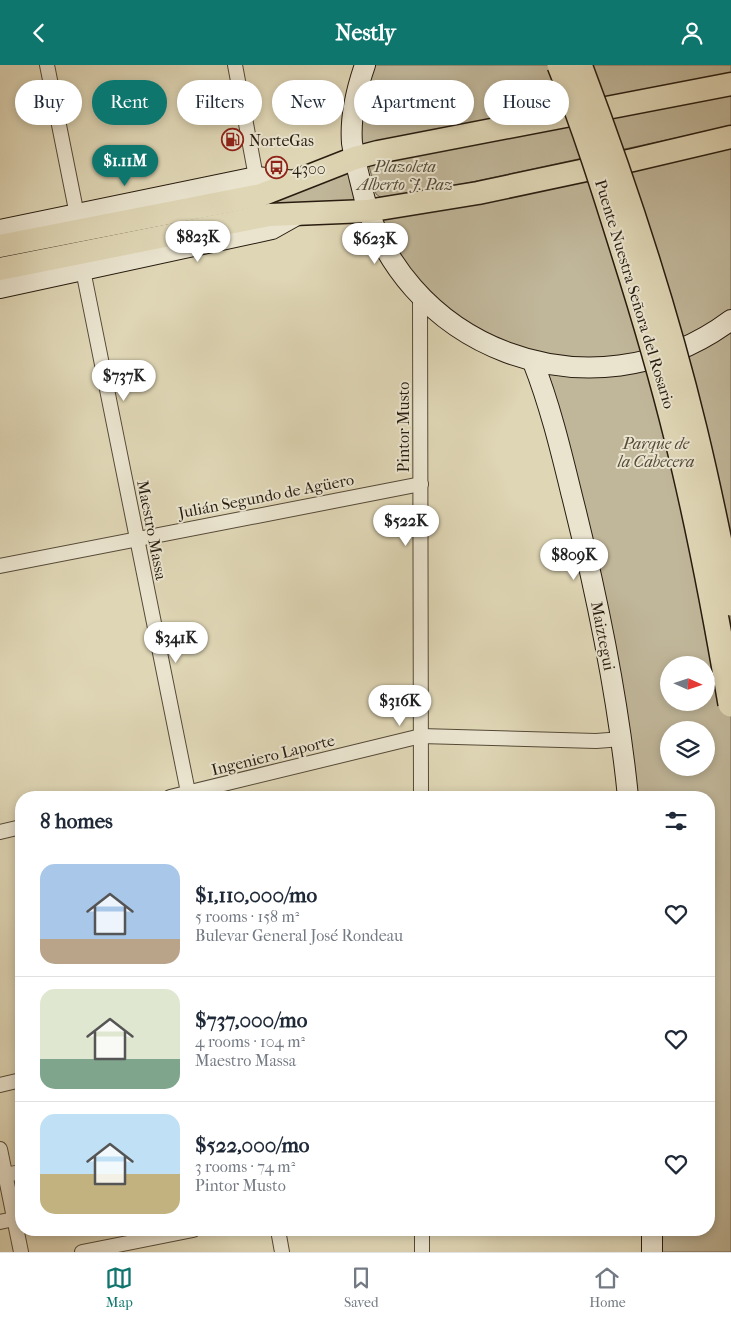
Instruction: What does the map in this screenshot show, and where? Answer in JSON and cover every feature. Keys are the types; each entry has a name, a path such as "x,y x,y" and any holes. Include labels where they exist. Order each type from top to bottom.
{"highway":[{"name":"Puente Nuestra Señora del Rosario","path":"560,65 587,135 612,211 678,437 721,645 731,704"},
{"name":"Puente Nuestra Señora del Rosario","path":"579,65 629,205 665,323 694,428 731,603"}],"main road":[{"path":"365,65 359,81 353,119 352,142 368,211 379,237 398,269 420,296 445,319 478,340 513,356 533,361 590,368 608,368 645,362 678,351 714,333 731,320"},
{"path":"0,246 261,195 355,158 731,83"},
{"path":"0,269 269,215 368,211 478,193 731,137"},
{"path":"0,230 256,177 296,181"},
{"path":"0,288 272,229 298,215"},
{"name":"Maiztegui","path":"533,361 544,390 581,530 598,606 622,739 627,791"},
{"path":"652,1236 652,1252"}],"street":[{"path":"46,65 77,215"},
{"path":"235,65 256,177"},
{"name":"Maestro Massa","path":"84,270 187,791"},
{"name":"Pintor Musto","path":"420,296 421,791"},
{"name":"Julián Segundo de Agüero","path":"0,566 420,483"},
{"name":"Ingeniero Laporte","path":"208,791 422,737 596,741 622,739"},
{"path":"0,832 15,828"},
{"path":"0,1085 15,1081"},
{"path":"0,1149 15,1224"},
{"path":"5,1175 15,1173"},
{"path":"0,1222 14,1219"},
{"path":"18,1236 21,1252"},
{"path":"82,1252 163,1236"},
{"path":"279,1236 282,1252"},
{"path":"422,1236 422,1252"}],"green space":[{"name":"Parque de la Cabecera","path":"365,65 731,65 731,84 569,116 569,80 484,80 484,125 523,125 356,158 367,210 731,137 731,1252 652,1252 652,1236 715,1236 715,791 627,791 622,739 533,362 445,318 367,211 0,288 0,230 296,181 355,158 359,125 474,125 474,80 363,80"},
{"name":"Plazoleta Alberto J. Paz","path":"731,90 731,126 393,199 383,199 376,194 369,166 373,162 557,125 569,125 569,123"}],"place":[{"name":"NorteGas","path":"233,140"},
{"name":"4300","path":"276,168"}]}
